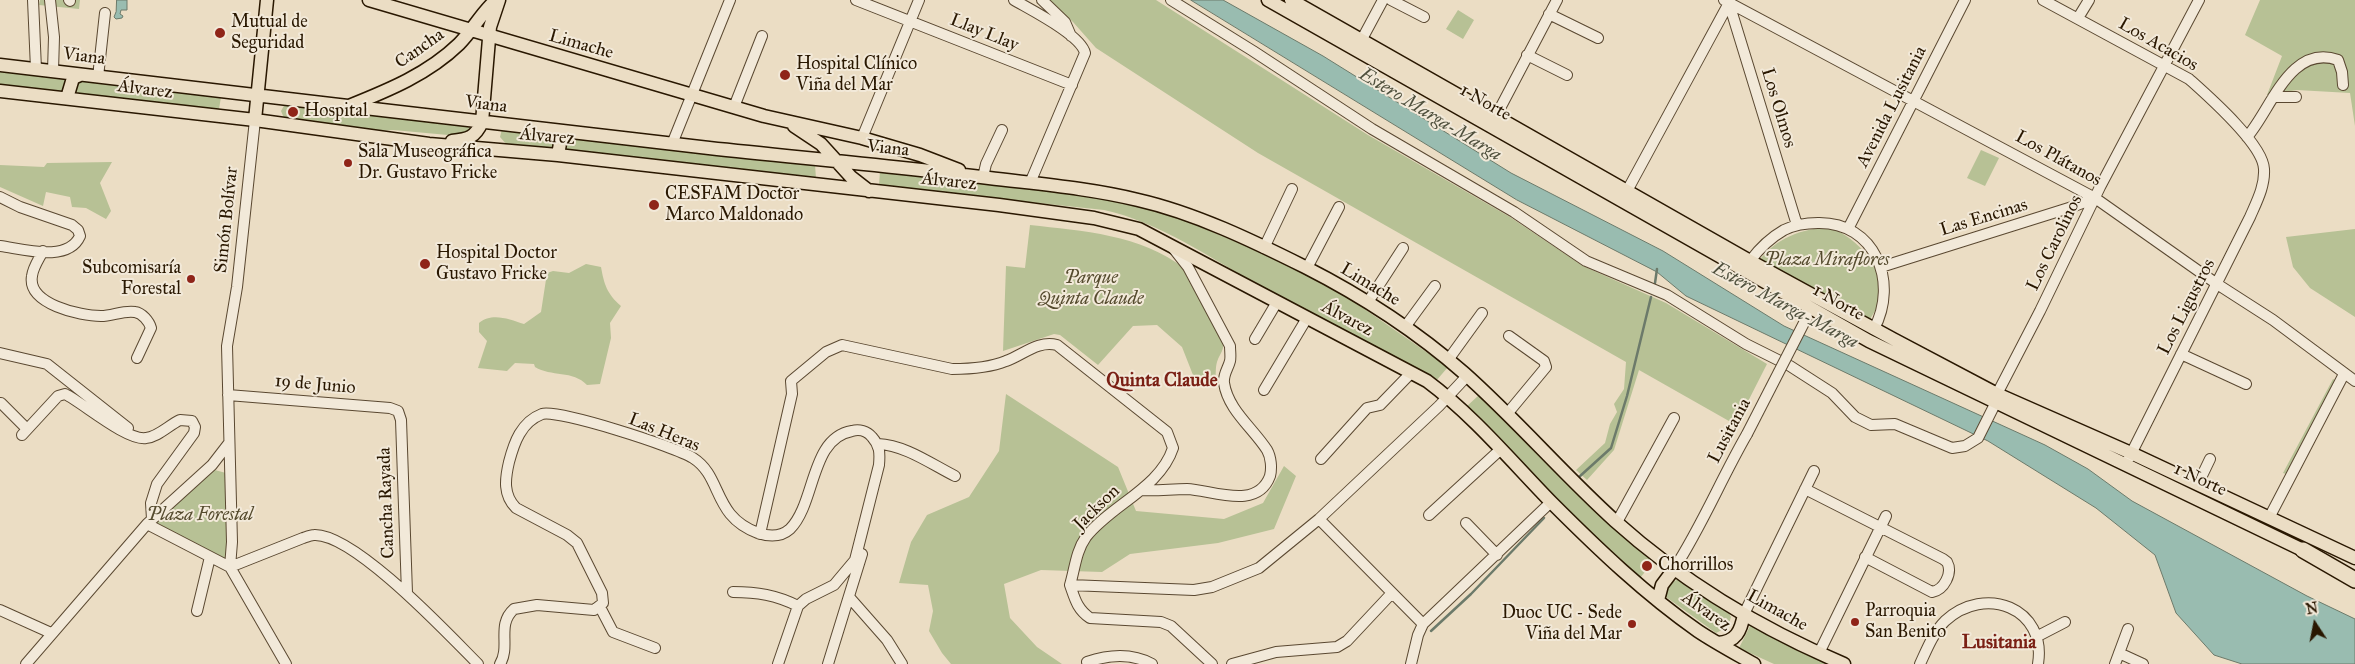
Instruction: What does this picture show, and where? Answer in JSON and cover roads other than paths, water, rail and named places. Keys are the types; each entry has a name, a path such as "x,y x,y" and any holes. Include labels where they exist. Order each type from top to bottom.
{"highway":[{"path":"2303,550 2355,580"}],"main road":[{"name":"Simón Bolívar","path":"255,120 267,0"},
{"name":"Limache","path":"369,0 394,4 472,30 734,107 785,121 862,138 920,155 951,166 968,175 1030,182 1136,199 1165,207 1264,248 1307,268 1368,302 1448,360 1507,414 1616,522 1674,569 1744,614 1819,654 1844,664"},
{"name":"Cancha","path":"348,107 398,86 428,69 472,30 484,12 498,0"},
{"name":"Cancha","path":"482,122 490,27 498,0"},
{"name":"1 Norte","path":"1268,0 1748,265"},
{"name":"1 Norte","path":"1290,0 1627,191 1748,265 1812,308 1869,341 1997,398 2131,453 2355,558"},
{"name":"Viana","path":"0,65 562,132 968,175"},
{"path":"67,98 73,78 80,74"},
{"name":"Álvarez","path":"0,91 255,120 429,144 558,155 1094,218 1139,229 1426,381 1448,397 1502,449 1551,502 1610,560 1700,632 1754,664"},
{"name":"Limache","path":"785,121 821,144 836,161 869,191"},
{"path":"429,144 471,138 477,133 482,122"},
{"path":"821,144 825,135 831,130"},
{"path":"558,155 562,132"},
{"name":"1 Norte","path":"1812,308 1874,329 1997,398 2126,465 2355,573"},
{"path":"1830,318 1864,329 1874,329"},
{"path":"1658,600 1662,585 1674,569"},
{"path":"1718,643 1731,641 1737,635 1742,626 1744,614"}],"street":[{"path":"32,0 36,69"},
{"path":"50,0 54,37 53,71"},
{"path":"672,144 730,0"},
{"name":"Llay Llay","path":"856,0 1072,85"},
{"path":"862,138 919,0"},
{"path":"1014,0 1071,36 1082,46 1085,54 1030,182"},
{"path":"1042,0 1065,22 1071,36"},
{"name":"Los Carolinos","path":"1171,0 1372,129 1514,212 1586,261 1667,295 1746,344 1790,366 1832,393 1855,417 1872,425 1896,424 1952,448 1965,446 1978,438 2095,198 2199,0"},
{"path":"1361,41 1383,0"},
{"path":"1391,0 1424,17"},
{"path":"1496,116 1556,0"},
{"name":"Avenida Lusitania","path":"1848,229 1965,0"},
{"name":"Los Acacios","path":"2043,0 2189,79 2247,137 2262,159"},
{"path":"2078,18 2089,0"},
{"path":"1627,191 1728,1"},
{"name":"Los Plátanos","path":"1728,1 2095,198 2217,284 2273,320 2355,381"},
{"name":"Los Olmos","path":"1728,1 1797,225"},
{"path":"98,77 105,13"},
{"path":"1549,14 1598,38"},
{"path":"734,107 762,36"},
{"path":"1527,55 1567,75"},
{"path":"2247,137 2280,86 2296,68 2317,58 2328,56 2338,60 2342,72 2343,85"},
{"path":"2273,97 2296,97"},
{"name":"Simón Bolívar","path":"255,120 238,287 227,346 230,567 286,664"},
{"path":"983,177 986,164 1002,130"},
{"name":"Los Ligustros","path":"2126,465 2261,192 2264,168 2262,159"},
{"path":"1264,248 1292,189"},
{"path":"0,197 20,207 72,225 80,233 79,239 69,248 55,252 0,246"},
{"name":"Las Encinas","path":"1881,267 2072,208 2095,198"},
{"path":"1307,268 1338,207"},
{"path":"1748,265 1772,238 1797,225 1823,223 1848,229 1866,242 1881,267 1885,293 1882,311 1874,329"},
{"path":"1141,490 1186,489 1238,497 1257,492 1262,488 1270,475 1271,464 1268,452 1236,411 1228,394 1224,373 1230,360 1230,346 1188,267 1169,244"},
{"path":"1368,302 1403,248"},
{"path":"43,251 32,276 32,285 38,295 53,306 95,315 131,312 140,314 151,328 137,358"},
{"path":"1405,327 1435,286"},
{"path":"1255,339 1276,302"},
{"name":"Lusitania","path":"1674,569 1695,536 1731,462 1812,308"},
{"path":"1448,360 1482,313"},
{"path":"1264,390 1307,318"},
{"path":"1507,414 1546,367 1544,361 1509,336"},
{"name":"Jackson","path":"760,534 792,394 790,384 795,376 836,346 842,345 952,369 988,367 1007,361 1041,344 1057,345 1167,432 1172,441 1170,457 1163,468 1141,490 1114,510 1086,538 1075,560 1070,584"},
{"path":"0,353 47,364 141,438"},
{"path":"2182,354 2246,384"},
{"path":"1321,459 1367,408 1380,405 1411,373"},
{"path":"2268,518 2344,374"},
{"path":"1212,664 1171,626 1161,622 1090,618 1081,612 1076,604 1070,584 1194,590 1212,586 1259,568 1319,519 1448,397 1467,376"},
{"path":"1,403 24,432 58,396 65,394 116,427 141,438 153,436 180,420 192,422 196,426 191,439 157,484 153,494 150,522"},
{"name":"19 de Junio","path":"228,395 390,408 398,411"},
{"name":"Cancha Rayada","path":"398,411 401,420 406,593"},
{"name":"Las Heras","path":"600,607 603,603 602,593 578,543 567,535 516,508 506,491 506,472 514,444 527,424 539,416 544,414 563,415 652,442 693,458 706,472 728,513 741,525 760,534"},
{"path":"1616,522 1674,418"},
{"path":"760,534 780,535 790,528 801,514 820,459 828,445 837,436 844,432 862,431 870,434 878,444 880,452 879,465 850,598 828,664"},
{"path":"26,664 51,633 150,522 212,465 229,443"},
{"path":"878,444 889,444 904,450 955,476"},
{"path":"1429,515 1502,449"},
{"path":"2198,484 2210,459"},
{"path":"212,465 230,470"},
{"path":"1744,614 1814,471"},
{"path":"1805,489 1881,526 1947,562 1949,571 1942,587 1938,591 1932,592 1865,557"},
{"path":"778,664 798,606 840,580 855,560 863,542 879,492"},
{"path":"1411,664 1418,635 1423,624 1551,502"},
{"path":"1819,654 1886,516"},
{"path":"1319,519 1423,624"},
{"path":"150,522 230,567 314,535 324,536 347,547 377,568 406,593 478,664"},
{"path":"1466,523 1497,555"},
{"path":"197,611 210,557"},
{"path":"733,592 760,592 781,598 798,606"},
{"path":"1232,664 1276,652 1337,647 1347,641 1392,593"},
{"path":"850,598 886,640 902,664"},
{"path":"1920,664 1932,638 1945,622 1973,604 1988,602 2006,606 2023,616 2038,636 2040,650 2038,664"},
{"path":"500,664 504,653 505,621 514,609 529,605 585,610 594,610 600,607 613,632 655,648"},
{"path":"0,610 51,633"},
{"path":"2038,636 2065,622"},
{"path":"2115,664 2128,629"},
{"path":"2120,653 2143,664"},
{"path":"1087,662 1107,656 1134,657 1152,664"}],"water":[{"path":"117,0 127,0 127,10 121,10 122,18 116,19 114,17"},
{"path":"1191,0 1223,0 1323,56 1511,173 1663,251 1784,326 2045,445 2088,469 2132,501 2307,596 2355,619 2355,664 2242,664 2214,655 2176,613 2155,555 2096,508 1988,441 1686,296 1657,272 1517,200"}],"waterway":[{"path":"1655,283 1657,269"},
{"path":"1579,477 1611,448 1627,396 1651,297"},
{"path":"1431,631 1471,594 1544,518"}],"place":[{"name":"Mutual de Seguridad","path":"220,33"},
{"name":"Hospital Clínico Viña del Mar","path":"785,75"},
{"name":"Hospital","path":"293,112"},
{"name":"Sala Museográfica Dr. Gustavo Fricke","path":"348,163"},
{"name":"CESFAM Doctor Marco Maldonado","path":"654,205"},
{"name":"Hospital Doctor Gustavo Fricke","path":"425,264"},
{"name":"Subcomisaría Forestal","path":"191,279"},
{"name":"Chorrillos","path":"1647,566"},
{"name":"Parroquia San Benito","path":"1855,622"},
{"name":"Duoc UC - Sede Viña del Mar","path":"1632,624"}],"district":[{"name":"Quinta Claude","path":"1162,381"},
{"name":"Lusitania","path":"1999,643"}],"water label":[{"name":"Estero Marga-Marga","path":"1430,115"},
{"name":"Estero Marga-Marga","path":"1785,306"}],"park label":[{"name":"Plaza Miraflores","path":"1827,261"},
{"name":"Parque Quinta Claude","path":"1091,289"},
{"name":"Plaza Forestal","path":"200,516"}]}
